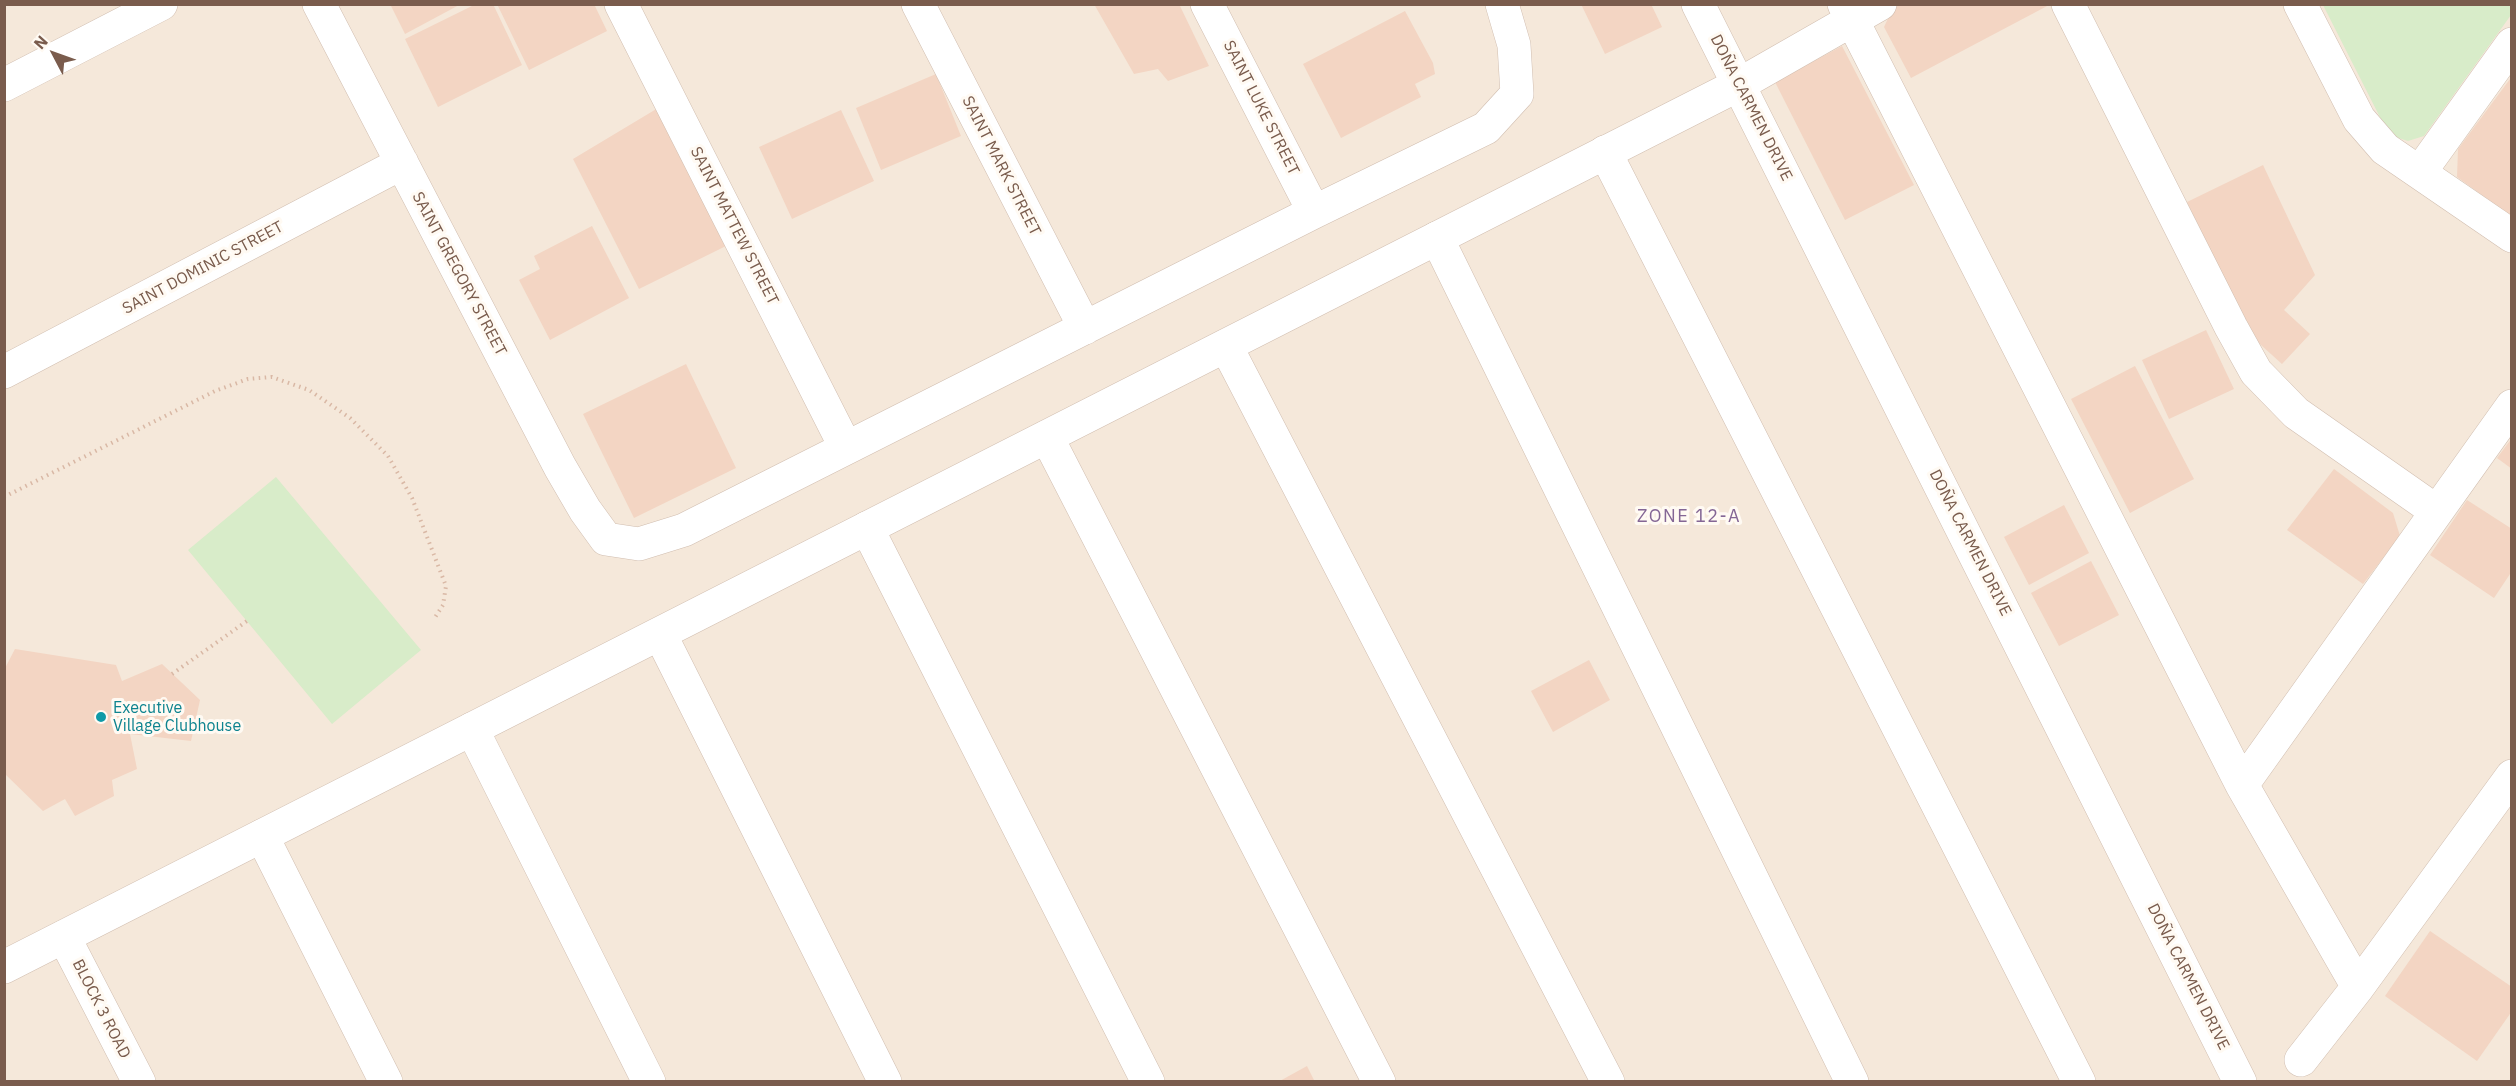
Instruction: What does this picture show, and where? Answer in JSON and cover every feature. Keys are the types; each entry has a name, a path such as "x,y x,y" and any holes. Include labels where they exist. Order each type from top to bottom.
{"street":[{"path":"4,85 161,4"},
{"name":"SAINT GREGORY STREET","path":"319,4 560,467 585,510 606,539 639,544 684,530 846,448"},
{"name":"SAINT MATTEW STREET","path":"621,4 846,448"},
{"name":"SAINT MARK STREET","path":"918,4 1084,328"},
{"name":"SAINT LUKE STREET","path":"1207,4 1314,212"},
{"path":"846,448 1486,128 1517,94 1514,45 1502,4"},
{"name":"DOÑA CARMEN DRIVE","path":"1698,4 2240,1082"},
{"path":"4,967 1740,84 1848,13 1880,4"},
{"path":"2068,4 2256,372 2296,413 2436,512"},
{"path":"2300,4 2359,119 2385,149 2511,236"},
{"path":"1848,13 2242,785 2358,987"},
{"path":"2420,172 2511,44"},
{"path":"1605,152 2079,1082"},
{"name":"SAINT DOMINIC STREET","path":"4,372 402,163"},
{"path":"1437,238 1852,1082"},
{"path":"1226,345 1608,1082"},
{"path":"2242,785 2511,406"},
{"path":"1047,437 1378,1082"},
{"path":"867,528 1148,1082"},
{"path":"660,634 885,1082"},
{"path":"472,729 649,1082"},
{"path":"2301,1060 2358,987 2511,776"},
{"path":"262,836 386,1082"},
{"name":"BLOCK 3 ROAD","path":"64,937 139,1082"}],"path":[{"path":"4,497 215,391 248,379 272,377 317,395 350,418 388,456 412,498 446,586 443,605 434,620"},
{"path":"172,674 247,621"}],"shaded area":[{"path":"5,5 2511,5 2511,1081 5,1082"}],"green space":[{"path":"2323,5 2511,5 2511,15 2424,136 2408,141 2389,135"},
{"path":"276,477 421,650 332,724 188,550"}],"building":[{"path":"390,4 461,4 405,34"},
{"path":"476,4 493,4 522,65 438,107 405,39"},
{"path":"497,4 594,4 607,31 529,70"},
{"path":"1094,4 1179,4 1209,66 1168,81 1158,69 1134,74"},
{"path":"1581,4 1651,4 1662,27 1605,54"},
{"path":"1901,4 2051,4 1911,78 1884,27 1893,8"},
{"path":"1405,11 1433,63 1435,74 1415,84 1421,97 1341,138 1303,64"},
{"path":"1842,46 1914,185 1845,220 1775,82"},
{"path":"936,74 961,136 881,170 856,108"},
{"path":"2510,79 2512,80 2512,217 2457,177 2458,149"},
{"path":"658,108 726,246 639,289 573,159"},
{"path":"841,110 874,181 792,219 759,147"},
{"path":"2263,165 2315,275 2284,310 2310,334 2282,364 2251,336 2187,202"},
{"path":"592,226 629,298 550,340 519,280 540,269 534,256"},
{"path":"2206,330 2234,389 2169,419 2142,360"},
{"path":"686,364 736,468 634,518 583,414"},
{"path":"2135,366 2194,479 2130,513 2071,399"},
{"path":"2512,438 2512,469 2497,458"},
{"path":"2334,469 2393,513 2400,536 2363,584 2287,530"},
{"path":"2467,500 2512,529 2512,571 2494,598 2430,555"},
{"path":"2064,505 2089,553 2029,585 2004,537"},
{"path":"2091,561 2119,615 2059,646 2031,593"},
{"name":"Executive Village Clubhouse","path":"15,649 116,665 122,681 162,664 200,700 191,741 130,734 137,769 112,780 114,796 75,816 65,799 43,811 4,773 4,670"},
{"path":"1589,660 1610,700 1553,732 1531,691"},
{"path":"2430,931 2512,987 2512,1011 2477,1061 2385,996"},
{"path":"1307,1066 1315,1082 1278,1082"}],"place":[{"name":"Executive Village Clubhouse","path":"101,717"}],"district":[{"name":"ZONE 12-A","path":"1689,517"}]}
